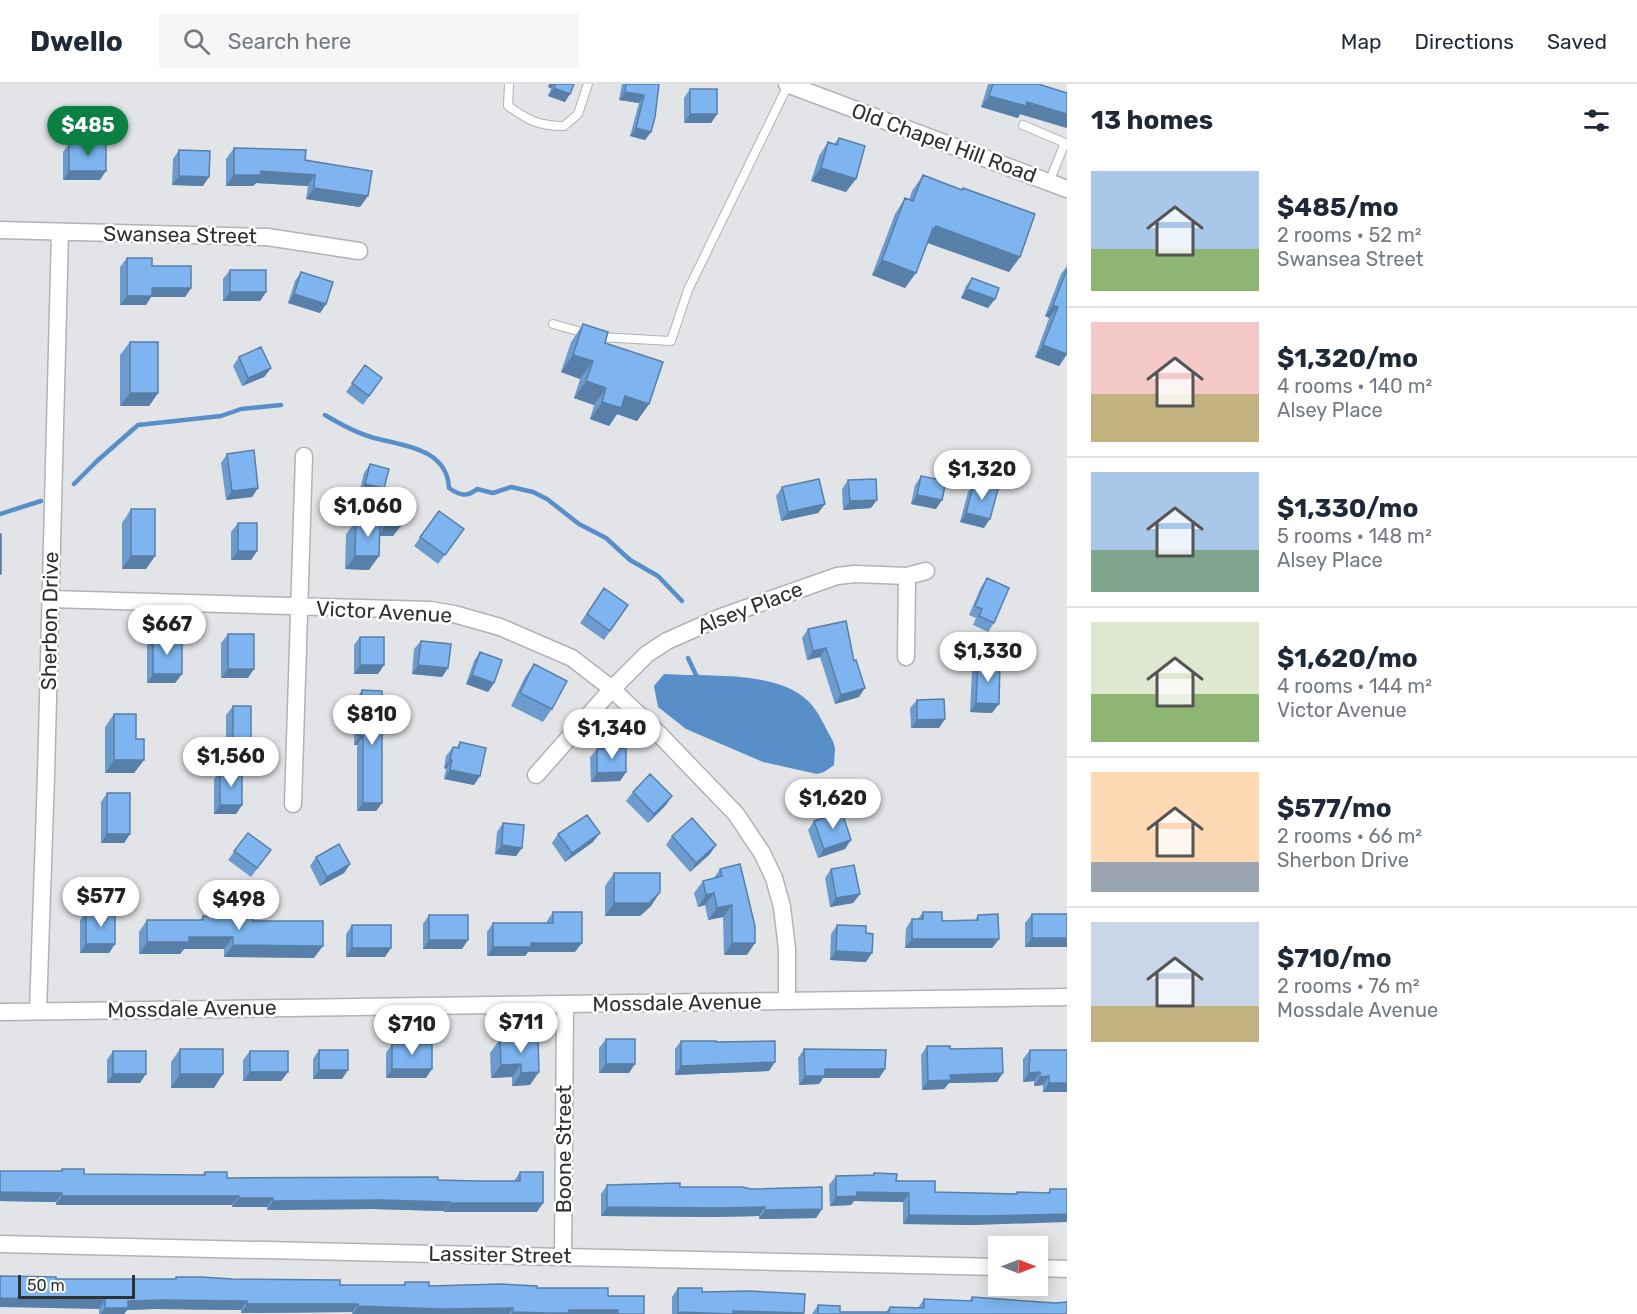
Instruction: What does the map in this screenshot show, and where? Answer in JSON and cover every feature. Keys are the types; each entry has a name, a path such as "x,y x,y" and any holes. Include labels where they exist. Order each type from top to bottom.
{"street":[{"name":"Old Chapel Hill Road","path":"796,86 1067,189"},
{"name":"Swansea Street","path":"0,230 258,237 293,240 359,251"},
{"name":"Sherbon Drive","path":"38,1011 60,232"},
{"path":"293,804 304,456"},
{"name":"Alsey Place","path":"536,775 612,689 647,654 667,641 721,617 837,576 855,574 907,576 926,571"},
{"path":"906,657 907,576"},
{"name":"Victor Avenue","path":"51,599 430,610 500,627 549,646 572,658 612,689 661,736 736,814 762,853 774,878 783,915 787,949 787,1001"},
{"name":"Mossdale Avenue","path":"0,1012 1067,997"},
{"name":"Boone Street","path":"563,1257 565,1005"},
{"name":"Lassiter Street","path":"0,1244 988,1267"},
{"path":"1048,1268 1067,1269"}],"lane":[{"path":"508,84 508,106 528,120 545,126 564,126 578,114 588,84"},
{"path":"553,324 599,337 671,341 688,290 796,86"},
{"path":"1023,125 1065,143 1049,182"}],"water":[{"path":"664,674 740,677 778,684 794,691 808,701 819,715 833,741 834,765 817,774 763,762 686,729 658,707 654,686"}],"building":[{"path":"555,84 574,84 570,94 554,88"},
{"path":"626,84 659,84 651,132 636,128 644,95 625,92"},
{"path":"993,84 1038,84 1067,93 1067,114 1027,102 1026,106 989,96"},
{"path":"690,89 717,89 717,114 690,114"},
{"path":"839,138 865,146 856,179 821,168 828,142 837,145"},
{"path":"69,144 106,144 106,171 69,171"},
{"path":"234,148 306,150 305,160 372,171 368,196 314,188 315,175 261,171 261,175 234,175"},
{"path":"179,150 210,151 209,177 179,176"},
{"path":"923,175 1035,214 1020,257 936,226 935,229 933,228 916,273 882,260 905,198 913,201"},
{"path":"127,258 152,258 152,266 191,266 191,288 152,288 152,296 127,296"},
{"path":"1067,269 1067,354 1043,345 1058,307 1053,305"},
{"path":"230,270 266,270 266,292 230,292"},
{"path":"301,272 333,282 326,304 294,294"},
{"path":"972,278 999,288 995,299 967,289"},
{"path":"583,324 608,332 605,343 663,362 649,404 625,396 621,408 602,402 606,388 586,381 593,361 573,355"},
{"path":"130,342 158,342 158,393 130,393"},
{"path":"261,347 271,368 248,378 239,357"},
{"path":"365,365 382,378 369,396 352,383"},
{"path":"254,450 258,488 232,491 227,454"},
{"path":"370,464 389,469 384,488 365,484"},
{"path":"921,476 946,481 942,500 917,495"},
{"path":"819,479 825,504 788,512 782,487"},
{"path":"876,479 877,500 850,501 848,480"},
{"path":"974,483 998,489 990,519 966,513"},
{"path":"131,509 155,509 155,556 131,556"},
{"path":"387,511 403,511 403,523 387,523"},
{"path":"439,511 464,529 445,555 420,537"},
{"path":"356,521 380,521 379,556 355,556"},
{"path":"238,523 257,523 257,551 238,551"},
{"path":"1,534 1,574 0,574"},
{"path":"987,578 1009,588 994,623 979,616 982,609 975,606"},
{"path":"604,588 628,605 610,631 587,614"},
{"path":"846,621 854,661 856,660 865,688 841,695 826,648 813,651 808,629"},
{"path":"228,634 254,634 254,669 228,669"},
{"path":"153,637 182,637 182,674 153,674"},
{"path":"360,637 384,637 384,665 360,665"},
{"path":"421,641 451,644 448,668 418,665"},
{"path":"480,652 502,660 494,683 472,675"},
{"path":"978,661 1000,662 999,704 976,703"},
{"path":"534,664 567,681 552,709 520,693"},
{"path":"362,690 382,691 382,803 363,803 363,736 360,736"},
{"path":"944,699 945,719 917,720 917,700"},
{"path":"233,706 251,706 251,740 233,740"},
{"path":"114,714 136,714 136,739 144,739 144,760 114,760"},
{"path":"460,742 486,748 480,776 450,770 453,747 459,748"},
{"path":"626,748 626,772 597,773 597,749"},
{"path":"220,771 242,771 242,805 220,805"},
{"path":"650,774 672,796 654,814 633,792"},
{"path":"107,793 130,793 130,834 107,834"},
{"path":"842,812 851,840 824,849 814,821"},
{"path":"587,815 600,833 572,853 558,834"},
{"path":"692,818 716,845 696,863 672,836"},
{"path":"503,823 524,825 522,848 502,845"},
{"path":"248,833 271,850 257,868 234,851"},
{"path":"339,844 350,864 327,877 316,857"},
{"path":"740,864 755,926 755,943 732,943 732,905 717,908 714,893 706,895 703,881 722,876 720,869"},
{"path":"854,865 860,894 836,898 831,869"},
{"path":"614,873 660,873 660,892 649,903 614,903"},
{"path":"86,912 115,912 115,944 86,944"},
{"path":"553,912 582,912 582,943 531,943 531,947 493,947 493,923 553,923"},
{"path":"923,912 942,912 942,921 978,920 978,915 998,914 999,939 912,939 912,919 923,919"},
{"path":"1032,914 1067,914 1067,938 1032,938"},
{"path":"429,915 468,915 468,940 429,940"},
{"path":"203,916 253,916 253,921 323,921 323,946 233,945 233,937 189,937 189,942 147,942 147,920 203,920"},
{"path":"352,925 391,925 391,948 352,948"},
{"path":"837,925 866,926 866,933 873,934 872,953 836,951"},
{"path":"538,1038 539,1072 521,1073 521,1064 501,1065 500,1039"},
{"path":"606,1039 635,1039 635,1064 606,1064"},
{"path":"681,1041 775,1041 775,1062 681,1066"},
{"path":"392,1044 432,1044 432,1069 392,1069"},
{"path":"927,1046 950,1046 950,1049 1002,1048 1003,1073 950,1075 951,1080 928,1081"},
{"path":"180,1049 223,1049 223,1074 180,1074"},
{"path":"804,1049 886,1050 885,1069 825,1069 825,1076 805,1076"},
{"path":"319,1050 348,1050 348,1070 319,1070"},
{"path":"1030,1050 1067,1050 1067,1083 1049,1083 1049,1076 1040,1077 1040,1072 1029,1073"},
{"path":"113,1051 146,1051 146,1074 113,1074"},
{"path":"250,1051 288,1051 288,1072 250,1072"},
{"path":"62,1169 84,1169 84,1174 205,1175 205,1172 227,1172 227,1178 438,1177 438,1180 476,1181 520,1181 520,1172 543,1172 543,1203 273,1201 273,1198 239,1198 239,1196 62,1196 62,1193 0,1192 0,1171 62,1171"},
{"path":"874,1173 897,1174 896,1181 935,1181 935,1192 1017,1194 1017,1192 1050,1193 1050,1189 1067,1189 1067,1214 909,1215 909,1193 857,1192 857,1196 836,1197 836,1176 874,1175"},
{"path":"680,1183 680,1187 751,1189 822,1187 822,1209 607,1207 607,1185"},
{"path":"0,1276 56,1277 56,1279 201,1277 340,1280 340,1285 405,1285 405,1282 429,1282 429,1286 501,1284 537,1286 537,1288 608,1288 608,1296 644,1296 644,1314 618,1314 618,1310 569,1310 569,1313 548,1313 513,1312 513,1308 441,1309 358,1306 358,1304 247,1304 247,1301 161,1300 128,1301 128,1308 105,1308 105,1300 0,1298"},
{"path":"678,1288 702,1288 702,1292 749,1291 805,1294 804,1313 678,1312"},
{"path":"972,1297 1067,1302 1067,1314 818,1314 818,1305 840,1306 840,1312 889,1312 890,1307 924,1308 924,1299 972,1301"}],"waterway":[{"path":"74,484 138,425 221,416 241,409 281,405"},
{"path":"325,415 359,433 408,446 431,456 446,474 449,488 460,494 470,494 477,489 493,493 511,487 533,492 547,499 579,524 606,538 630,560 658,576 682,601"},
{"path":"0,514 41,501"},
{"path":"688,658 699,678"}]}
